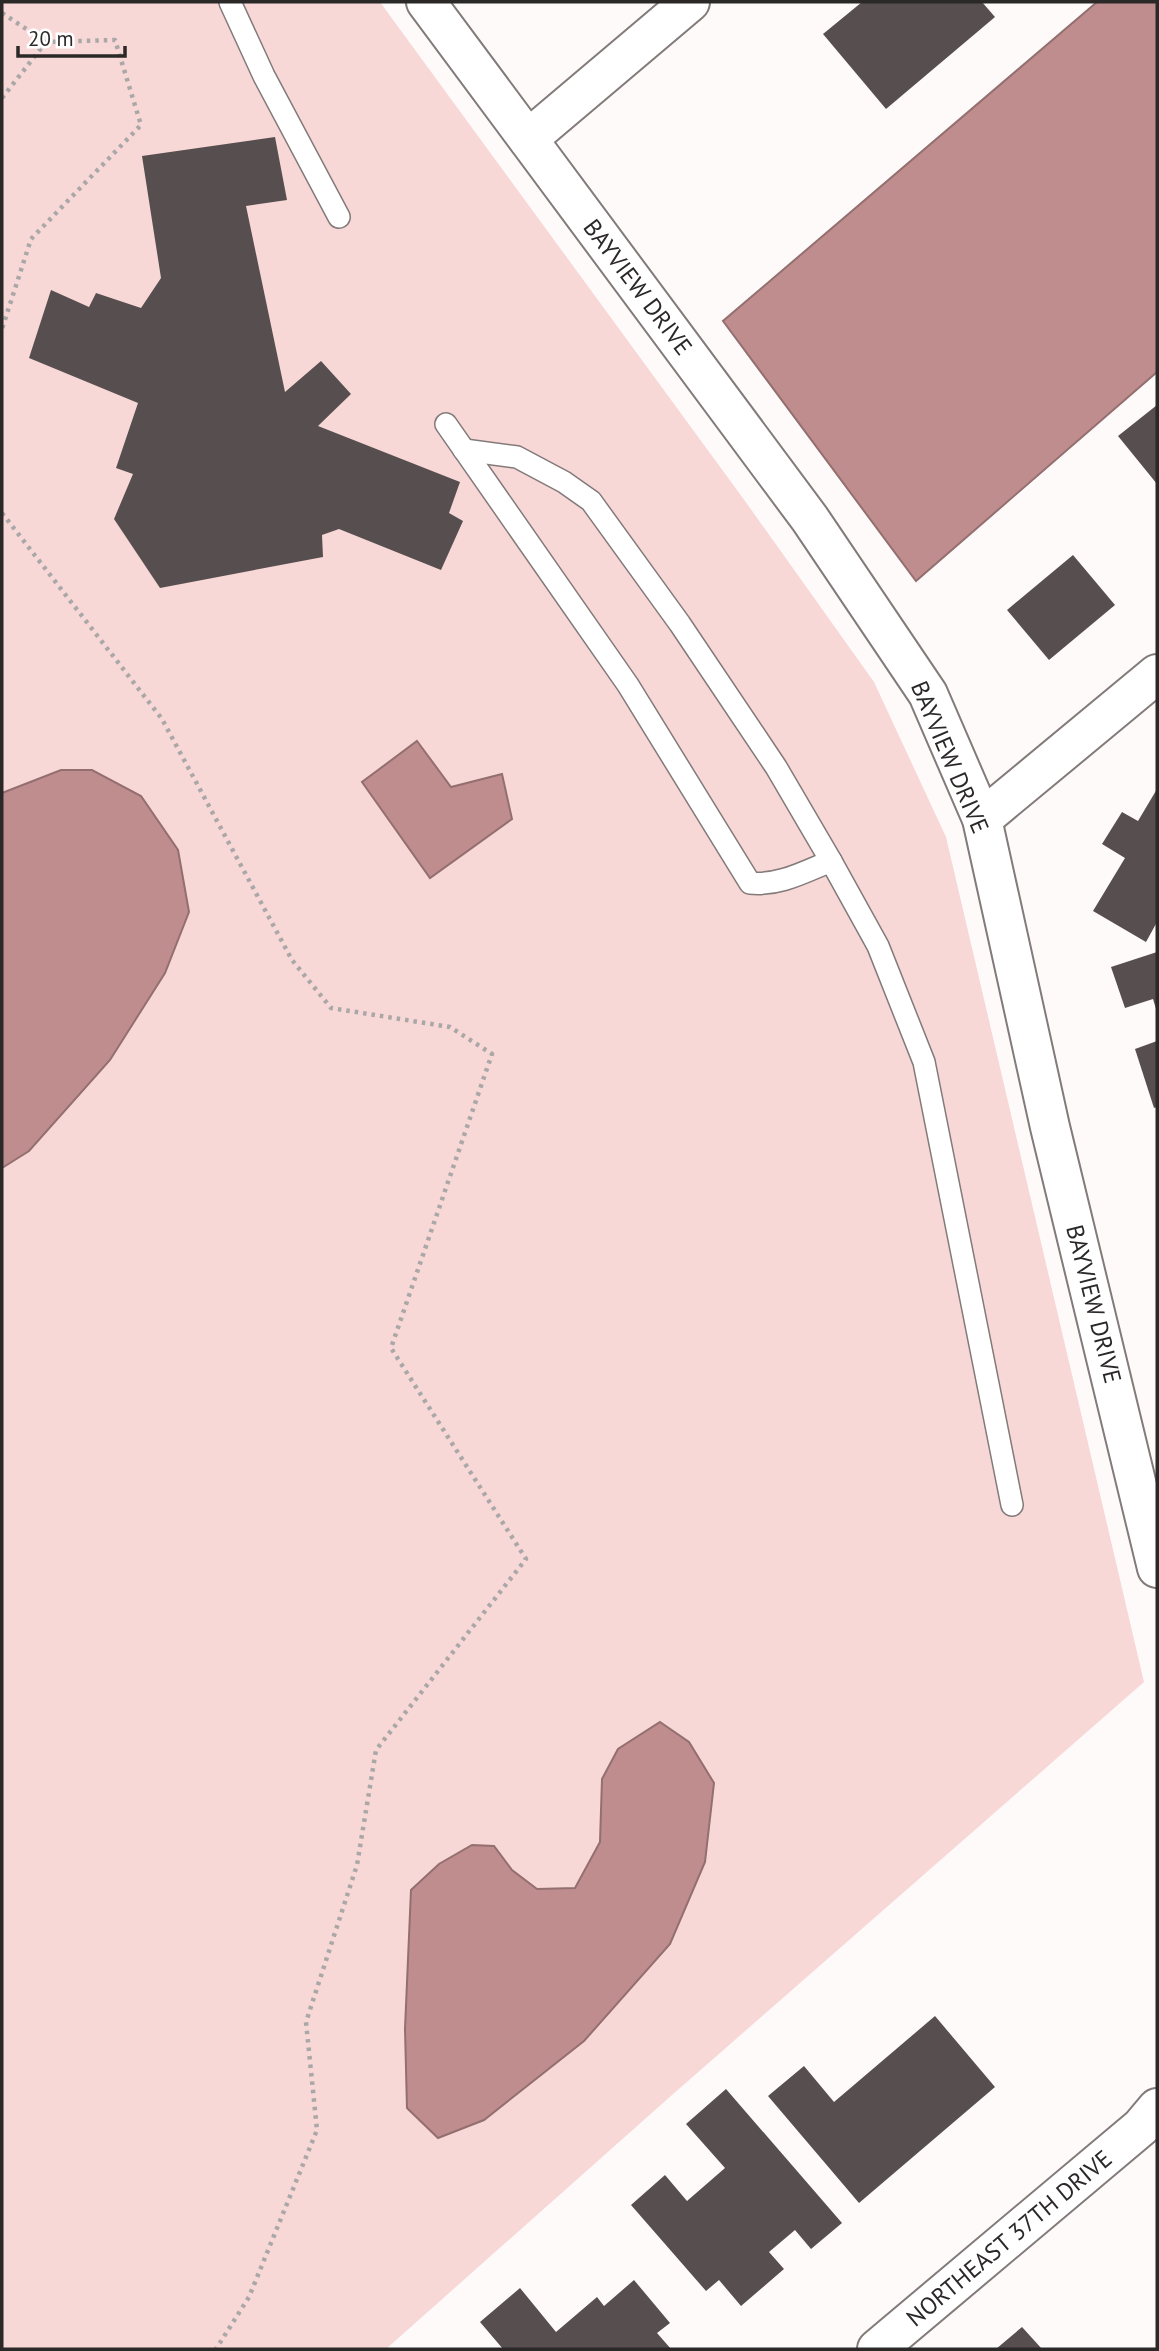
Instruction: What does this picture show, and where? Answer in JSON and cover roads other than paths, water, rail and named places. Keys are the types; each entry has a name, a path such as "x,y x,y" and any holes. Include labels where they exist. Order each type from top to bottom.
{"street":[{"name":"BAYVIEW DRIVE","path":"426,2 810,519 928,694 982,820 1050,1127 1148,1482 1157,1568"},
{"path":"528,139 690,2"},
{"path":"982,820 1157,674"},
{"name":"NORTHEAST 37TH DRIVE","path":"877,2349 1152,2120"}],"lane":[{"path":"230,2 264,76 339,218"},
{"path":"446,424 628,685 750,883 787,880 831,861"},
{"path":"464,450 517,457 564,482 591,501 680,624 776,767 878,946 924,1062 1012,1505"}]}
